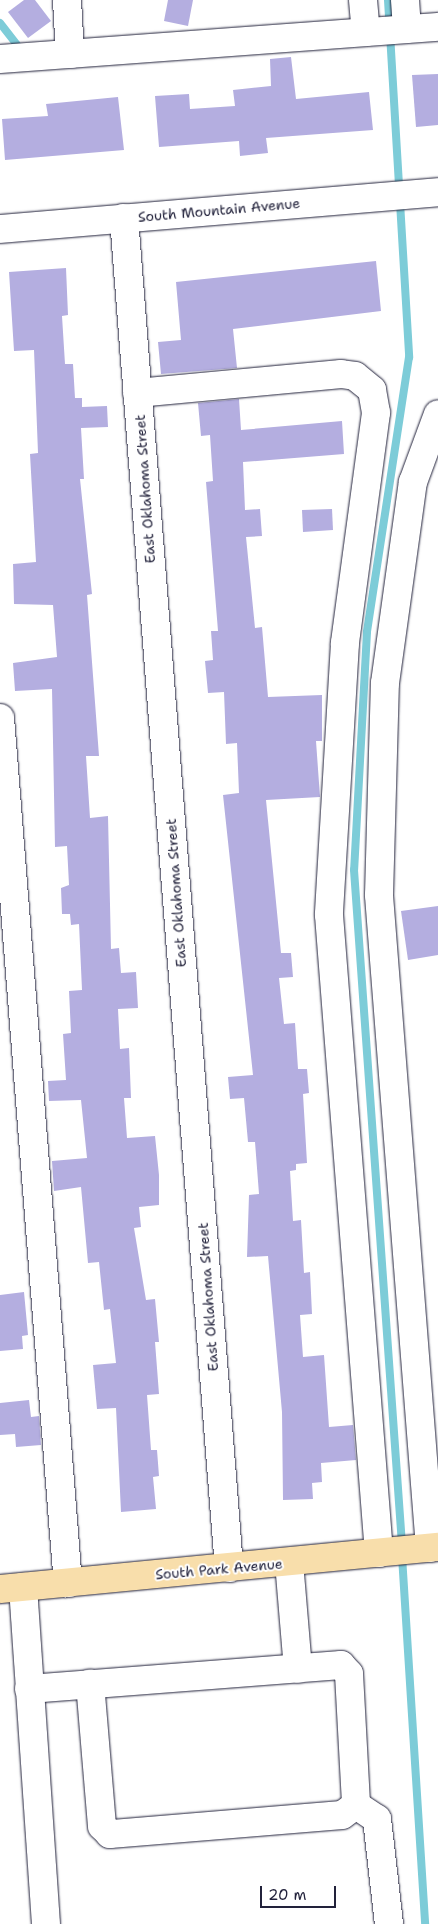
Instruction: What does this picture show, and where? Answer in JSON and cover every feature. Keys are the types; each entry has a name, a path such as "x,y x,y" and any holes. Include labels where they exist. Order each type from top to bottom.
{"main road":[{"name":"South Park Avenue","path":"11,1588 429,1548"}],"street":[{"path":"67,0 70,54"},
{"path":"363,0 366,32"},
{"path":"405,0 407,29"},
{"path":"0,59 438,27"},
{"name":"South Mountain Avenue","path":"0,228 438,192"},
{"name":"East Oklahoma Street","path":"124,218 229,1568"},
{"path":"137,393 340,374 355,376 372,390 376,413 345,643 328,915 380,1553"},
{"path":"429,1548 379,895 385,683 414,482 438,414"},
{"path":"0,718 68,1583"},
{"path":"289,1562 298,1669"},
{"path":"11,1588 29,1689 46,1924"},
{"path":"29,1689 341,1665 349,1674 356,1805"},
{"path":"90,1684 102,1826 110,1834 342,1815 356,1805"},
{"path":"356,1805 376,1819 389,1924"}],"building":[{"path":"24,0 35,0 51,21 28,38 8,12"},
{"path":"168,0 193,0 188,26 164,21"},
{"path":"291,57 296,99 369,92 373,130 266,138 268,153 240,156 239,141 159,147 155,96 189,94 190,109 235,106 233,90 271,86 270,59"},
{"path":"438,74 438,125 416,127 412,75"},
{"path":"118,97 124,150 5,160 2,119 48,116 46,104"},
{"path":"376,261 381,311 233,329 237,368 161,374 158,342 181,340 176,282"},
{"path":"66,268 68,315 62,316 65,364 73,364 75,398 82,398 82,407 107,406 108,427 81,428 84,479 80,479 92,594 87,595 99,756 86,756 90,818 108,816 111,949 119,948 121,973 136,972 138,1008 118,1009 120,1049 129,1048 131,1098 124,1098 127,1138 155,1136 159,1175 159,1205 139,1207 141,1227 134,1228 146,1300 155,1299 159,1342 155,1342 159,1394 147,1395 151,1450 157,1450 159,1476 153,1477 156,1509 121,1512 116,1408 97,1409 93,1365 116,1363 110,1309 104,1310 99,1262 88,1263 81,1187 54,1191 52,1161 87,1158 81,1100 49,1101 48,1081 66,1080 63,1034 71,1033 69,991 82,990 79,924 71,925 70,914 62,914 61,888 69,885 67,846 55,847 52,689 15,691 13,663 57,657 53,605 14,604 13,564 36,562 30,454 38,453 34,350 14,351 9,272"},
{"path":"239,399 241,430 342,421 344,454 243,462 245,510 260,509 262,536 246,537 255,628 262,627 268,697 322,695 322,741 316,741 320,797 266,800 281,953 291,953 293,977 279,978 284,1024 295,1023 298,1069 307,1069 309,1093 303,1094 307,1163 296,1164 296,1170 290,1171 293,1221 301,1220 304,1273 310,1272 312,1314 300,1315 303,1357 324,1355 329,1427 353,1425 356,1460 321,1463 322,1482 312,1483 313,1499 283,1500 282,1412 268,1256 247,1257 249,1195 259,1194 255,1142 248,1142 244,1098 230,1099 228,1077 253,1075 223,795 239,793 237,743 226,744 224,692 208,693 205,661 213,660 211,631 218,631 206,482 213,481 210,435 201,436 198,403"},
{"path":"332,509 333,530 303,532 302,510"},
{"path":"438,906 438,955 408,960 401,911"},
{"path":"24,1292 28,1335 22,1336 23,1349 0,1351 0,1295"},
{"path":"29,1400 31,1417 39,1416 41,1445 16,1447 15,1434 0,1435 0,1403"}],"waterway":[{"path":"388,0 409,357 367,632 354,870 402,1545"},
{"path":"0,23 18,46"},
{"path":"402,1556 425,1924"}]}
